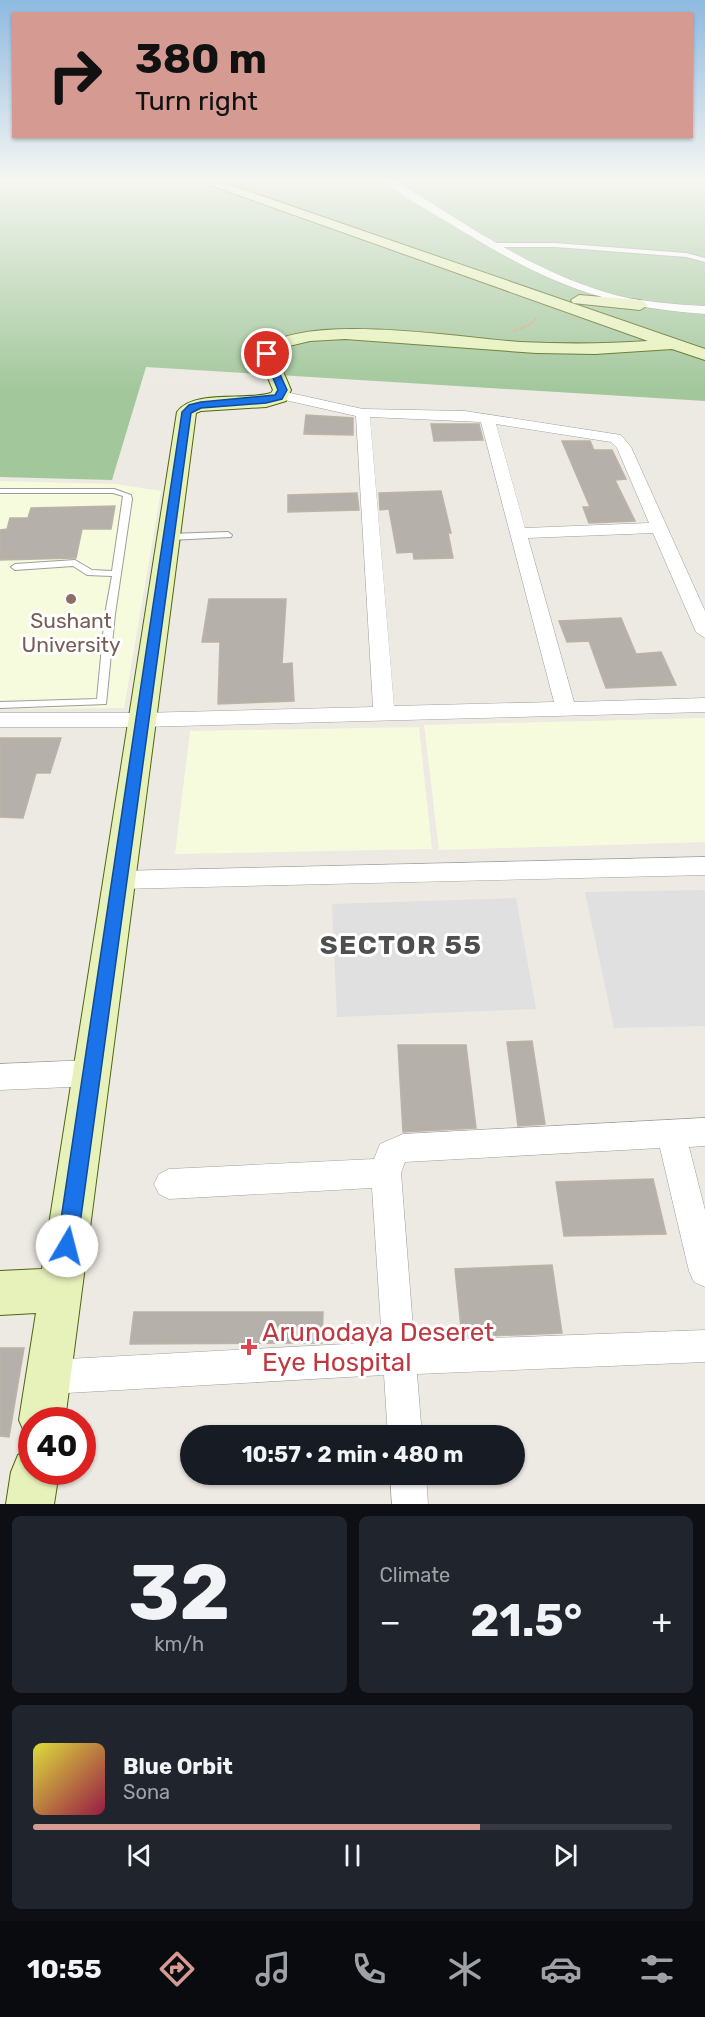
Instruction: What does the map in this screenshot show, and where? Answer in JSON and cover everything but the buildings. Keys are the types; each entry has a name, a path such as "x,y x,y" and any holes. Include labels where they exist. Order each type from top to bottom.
{"main road":[{"path":"410,250 510,284 676,333"},
{"path":"418,250 510,284 568,298 705,343"},
{"path":"568,298 643,305 646,311 705,355"},
{"path":"44,1407 169,537 181,438 189,409 201,405 266,400 281,395 282,390 267,354 277,344 302,336 365,335 529,348 613,349 676,333"},
{"path":"0,1293 61,1290"},
{"path":"30,1504 33,1485"}],"street":[{"path":"506,250 580,288 643,305 705,310"},
{"path":"281,395 363,413 447,413 616,438 624,447 705,632"},
{"path":"363,413 384,714"},
{"path":"487,418 565,707"},
{"path":"517,533 659,528"},
{"path":"0,720 141,720 705,705"},
{"path":"119,880 705,866"},
{"path":"0,1077 92,1073"},
{"path":"404,1425 386,1173 390,1154 403,1148 705,1132"},
{"path":"671,1134 705,1271"},
{"path":"169,1184 386,1173"},
{"path":"49,1377 398,1358 705,1346"},
{"path":"409,1485 411,1504"}],"lane":[{"path":"623,250 686,255 705,260"},
{"path":"0,491 114,491 127,495 102,702 0,705"},
{"path":"169,537 228,535"},
{"path":"15,567 75,563 90,573 117,574"}],"shaded area":[{"name":"Sushant University","path":"0,481 116,484 161,491 124,708 0,709"},
{"path":"705,718 705,842 439,850 424,725"},
{"path":"419,727 432,849 175,854 190,731"},
{"path":"705,890 705,1026 614,1028 585,892"},
{"path":"516,898 536,1009 337,1017 332,904"}],"green space":[{"path":"0,250 705,250 705,401 146,367 112,480 0,477"}],"place":[{"name":"Sushant University","path":"71,599"},
{"name":"Arunodaya Deseret Eye Hospital","path":"249,1347"}],"district":[{"name":"SECTOR 55","path":"401,945"}],"route":[{"path":"67,1246 181,438 187,412 192,407 279,397 282,390 267,354"}]}
